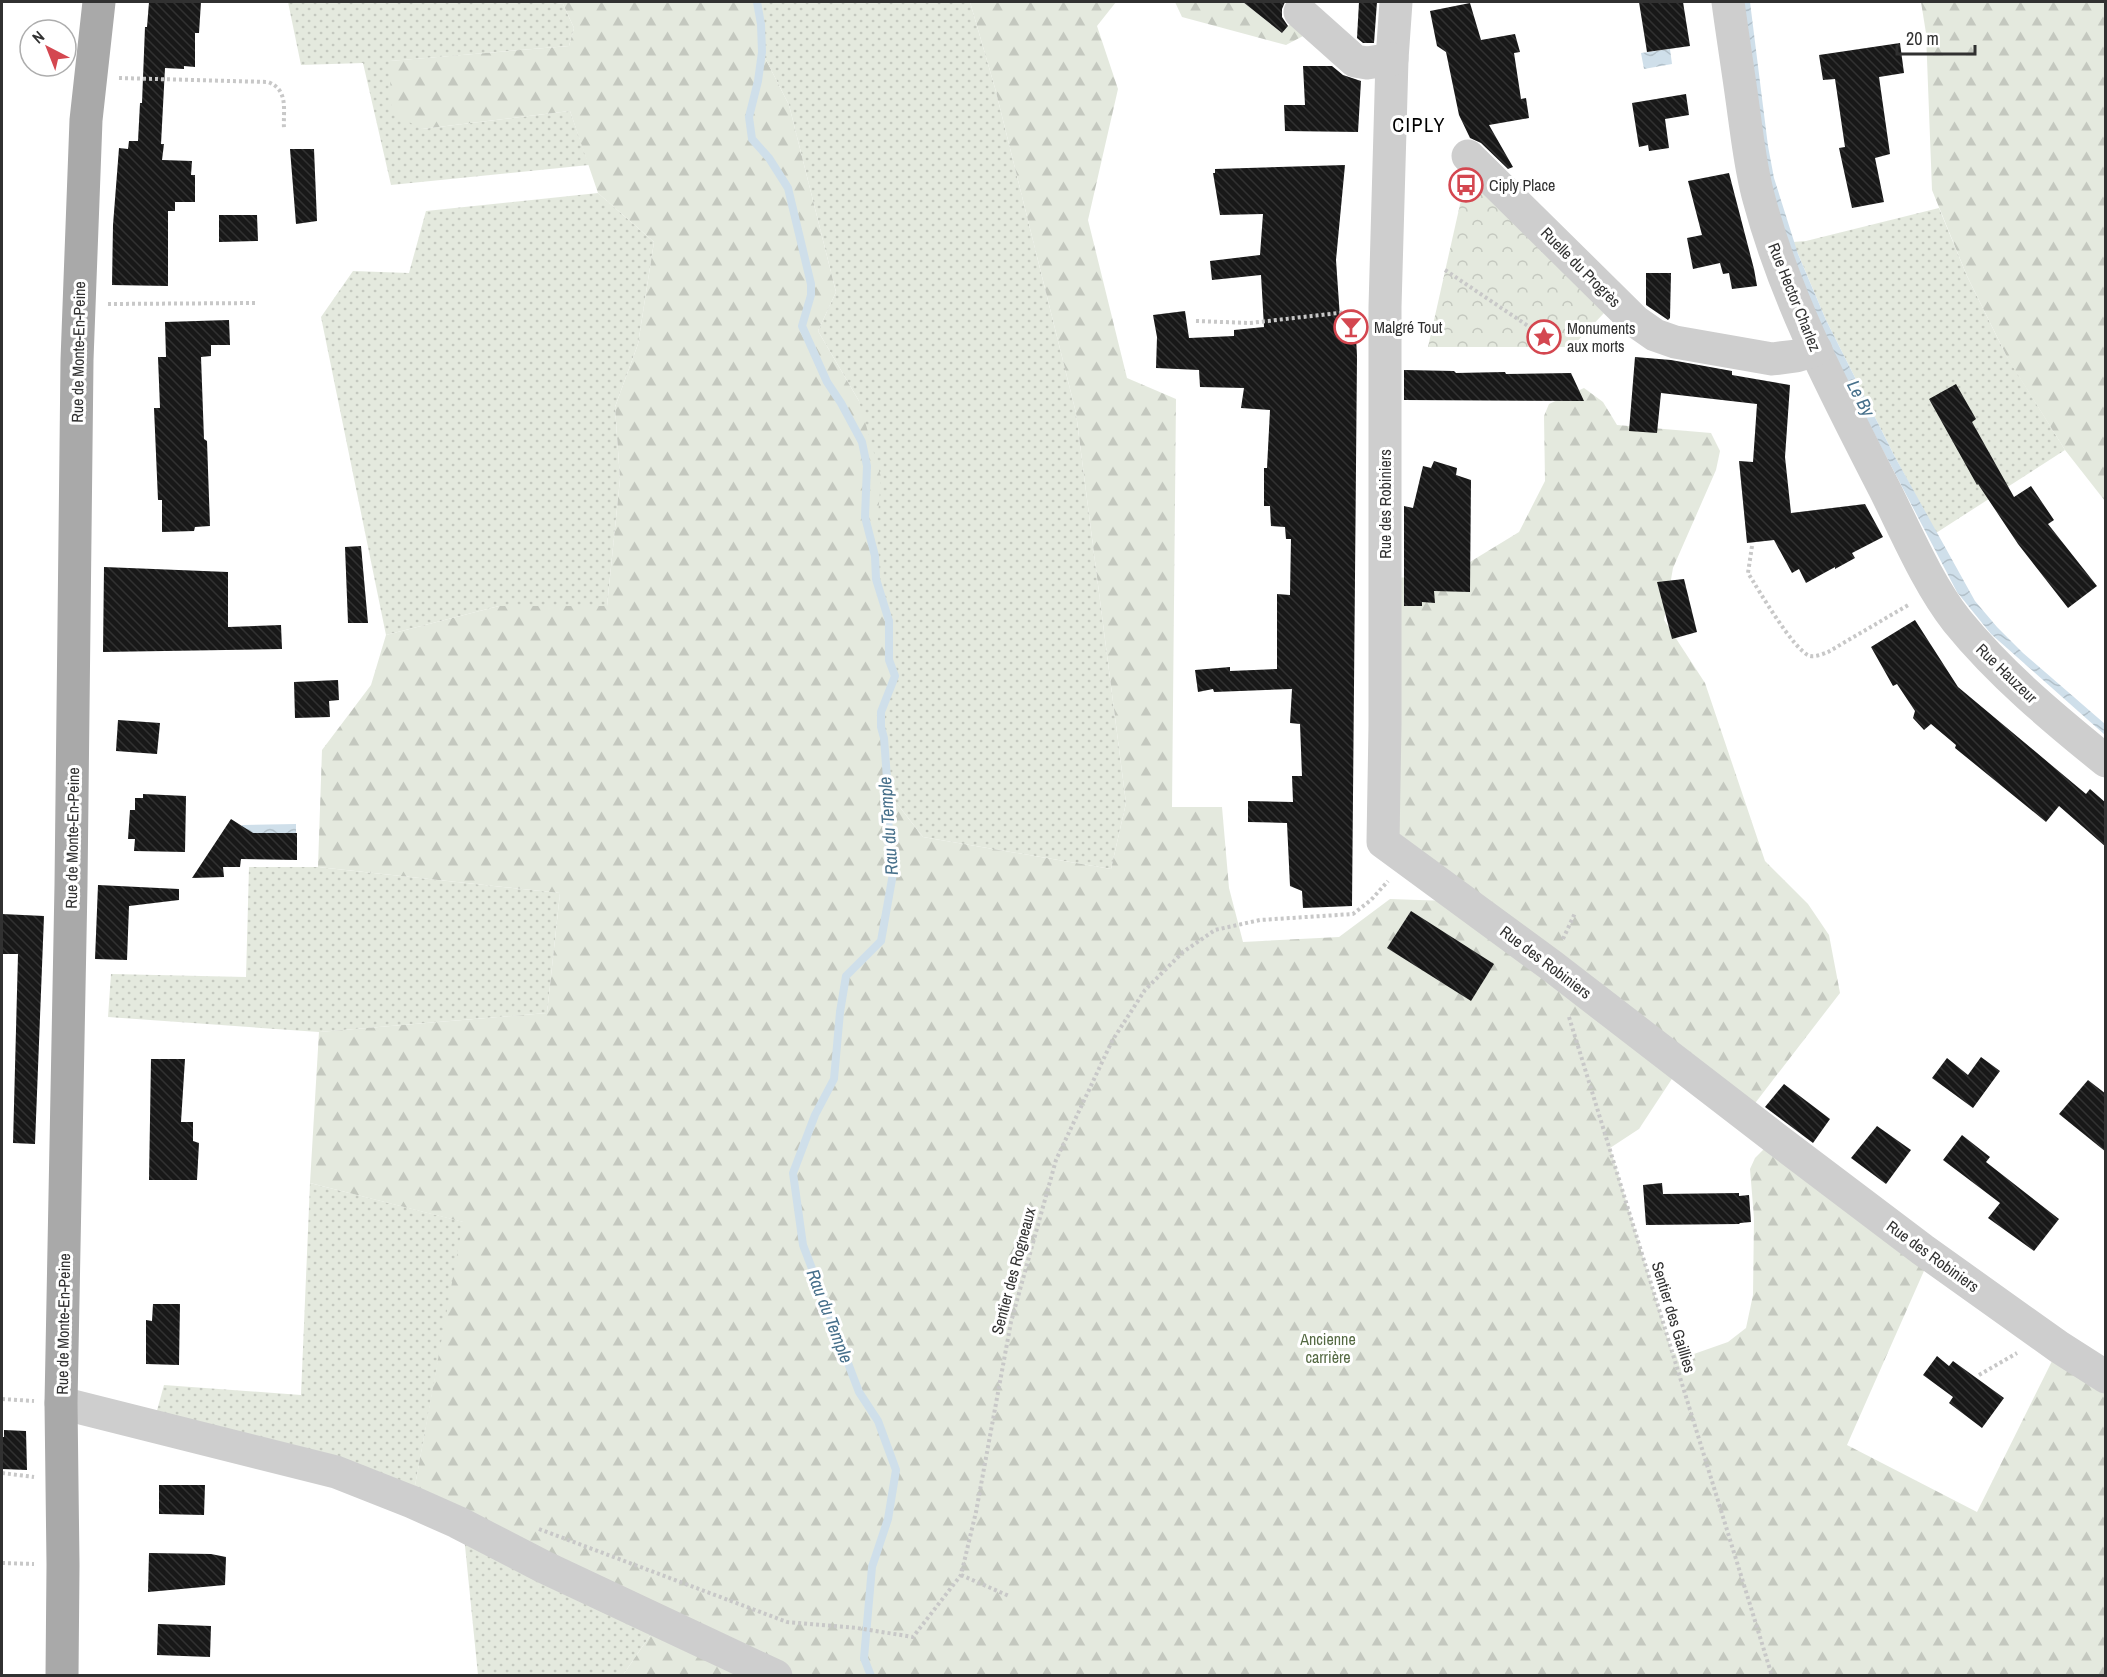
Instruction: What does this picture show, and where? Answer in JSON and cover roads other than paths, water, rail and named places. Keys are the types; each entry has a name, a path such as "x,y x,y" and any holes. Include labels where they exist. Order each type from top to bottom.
{"main road":[{"name":"Rue de Monte-En-Peine","path":"62,1676 62,1403 79,305 86,120 99,2"}],"street":[{"path":"1300,12 1355,61 1367,63 1392,59 1396,2"},
{"name":"Rue Hector Charlez","path":"1728,2 1758,196 1790,294 1932,579"},
{"name":"Rue des Robiniers","path":"1392,59 1385,307 1383,842 1552,966 1923,1250 2059,1347 2106,1377"},
{"name":"Ruelle du Progrès","path":"1468,156 1635,321 1655,335 1692,346 1772,359 1796,356 1816,350"},
{"name":"Rue Hauzeur","path":"1932,579 1955,618 1983,652 2011,680 2106,760"},
{"path":"62,1403 336,1472 448,1518 544,1567 776,1676"}],"water":[{"name":"Le By","path":"1739,2 1750,2 1774,178 1798,254 1826,320 1895,457 1975,601 2023,653 2105,724 2105,735 1991,634 1957,592 1817,324 1773,217"},
{"path":"1670,49 1672,64 1644,69 1641,53"},
{"path":"296,824 296,851 242,852 242,825"}],"waterway":[{"name":"Rau du Temple","path":"757,2 762,52 749,117 752,139 769,158 788,188 811,284 811,295 802,326 827,382 862,442 867,466 865,517 875,556 876,579 889,621 889,660 895,676 881,712 888,792 889,851 894,868 881,941 846,976 834,1079 815,1115 793,1173 803,1245 859,1392 878,1421 896,1470 888,1519 872,1567 864,1658 871,1676"}],"place":[{"name":"Ciply Place","path":"1466,185"},
{"name":"Malgré Tout","path":"1351,327"},
{"name":"Monuments aux morts","path":"1544,337"}],"district":[{"name":"CIPLY","path":"1419,124"}],"park label":[{"name":"Ancienne carrière","path":"1328,1348"}]}
